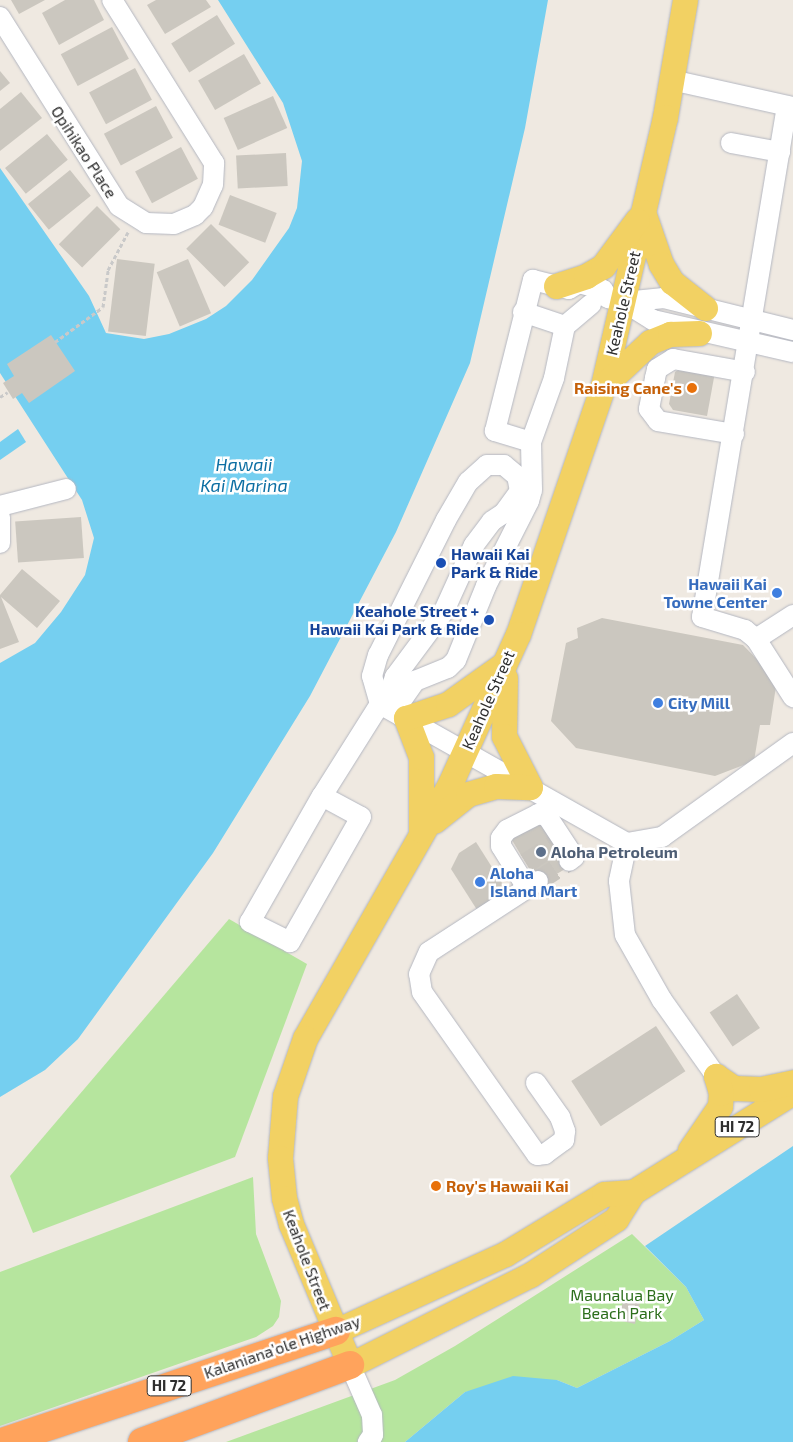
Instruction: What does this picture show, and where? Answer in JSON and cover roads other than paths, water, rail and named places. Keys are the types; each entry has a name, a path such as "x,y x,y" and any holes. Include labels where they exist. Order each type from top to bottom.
{"highway":[{"name":"Kalaniana’ole Highway","path":"2,1442 336,1331"},
{"name":"Kalaniana’ole Highway","path":"142,1442 350,1365"}],"main road":[{"name":"Keahole Street","path":"350,1365 291,1224 284,1198 280,1158 283,1110 290,1076 305,1038 465,752 506,663 603,386 608,301 643,212 671,80 685,0"},
{"path":"563,287 604,266 643,212"},
{"path":"643,212 661,264 672,282 704,308"},
{"path":"603,386 650,342 670,334 699,333"},
{"path":"421,832 421,757 393,711 448,704 506,663"},
{"path":"421,832 468,794 496,786 530,787 504,736 506,663"},
{"path":"716,1076 734,1088 761,1089 793,1082"},
{"path":"681,1162 720,1106 721,1093 716,1076"},
{"name":"Kalaniana’ole Highway","path":"350,1365 530,1275 616,1219 633,1192 793,1092"},
{"name":"Kalaniana’ole Highway","path":"336,1331 505,1254 604,1194 633,1192"}],"street":[{"name":"Opihikao Place","path":"0,17 110,195 138,220 158,225 174,224 195,215 209,197 214,163 112,0"},
{"path":"671,80 790,106 780,152 750,344 702,617 745,630 756,639 793,697"},
{"path":"730,143 780,152"},
{"path":"531,442 495,431 523,312 533,280 563,287 579,283 603,290 608,301 654,320 699,333 793,352"},
{"path":"322,796 360,817 290,942 250,922 322,796 393,711 415,681 448,668 456,660 486,586 529,501 532,490 531,442 554,378 565,326 608,301 664,298 753,322 793,330"},
{"path":"523,312 565,326"},
{"path":"734,434 658,421 649,409 657,369 673,359 745,372"},
{"path":"393,711 395,677 444,611 474,546 492,521 504,513 520,491 517,476 504,465 487,465 468,482 446,520 378,655 372,676 393,711 627,843 662,837 793,743"},
{"path":"0,506 66,489"},
{"path":"0,517 0,543"},
{"path":"756,639 793,615"},
{"path":"536,1083 560,1116 566,1131 564,1140 545,1154 538,1155 530,1148 500,1107 456,1038 422,992 419,974 429,952 532,884 521,866 501,846 501,838 507,830 538,814 547,816 560,841 574,857 569,861"},
{"path":"560,841 575,828 580,817"},
{"path":"627,843 618,881 625,935 662,1000 716,1076"},
{"path":"350,1365 372,1415 373,1435 368,1442"}],"water":[{"name":"Hawaii Kai Marina","path":"218,0 548,0 525,128 470,363 396,532 310,696 213,853 78,1039 45,1070 0,1097 0,663 35,643 61,612 85,575 94,538 82,500 0,373 0,168 89,296 106,333 144,339 169,334 206,319 226,306 252,280 289,228 297,208 302,161 283,103"},
{"path":"18,429 26,442 0,460 0,442"},
{"path":"793,1146 793,1442 405,1442 465,1392 513,1376 557,1380 577,1388 670,1341 704,1320 686,1287 645,1246"}],"tunnel":[{"path":"526,863 558,842"},
{"path":"538,881 569,861"}],"place":[{"name":"Raising Cane's","path":"692,388"},
{"name":"Hawaii Kai Park & Ride","path":"441,563"},
{"name":"Hawaii Kai Towne Center","path":"777,593"},
{"name":"Keahole Street + Hawaii Kai Park & Ride","path":"489,620"},
{"name":"City Mill","path":"658,703"},
{"name":"Aloha Petroleum","path":"541,852"},
{"name":"Aloha Island Mart","path":"480,882"},
{"name":"Roy's Hawaii Kai","path":"436,1186"}],"park label":[{"name":"Maunalua Bay Beach Park","path":"622,1304"}]}
